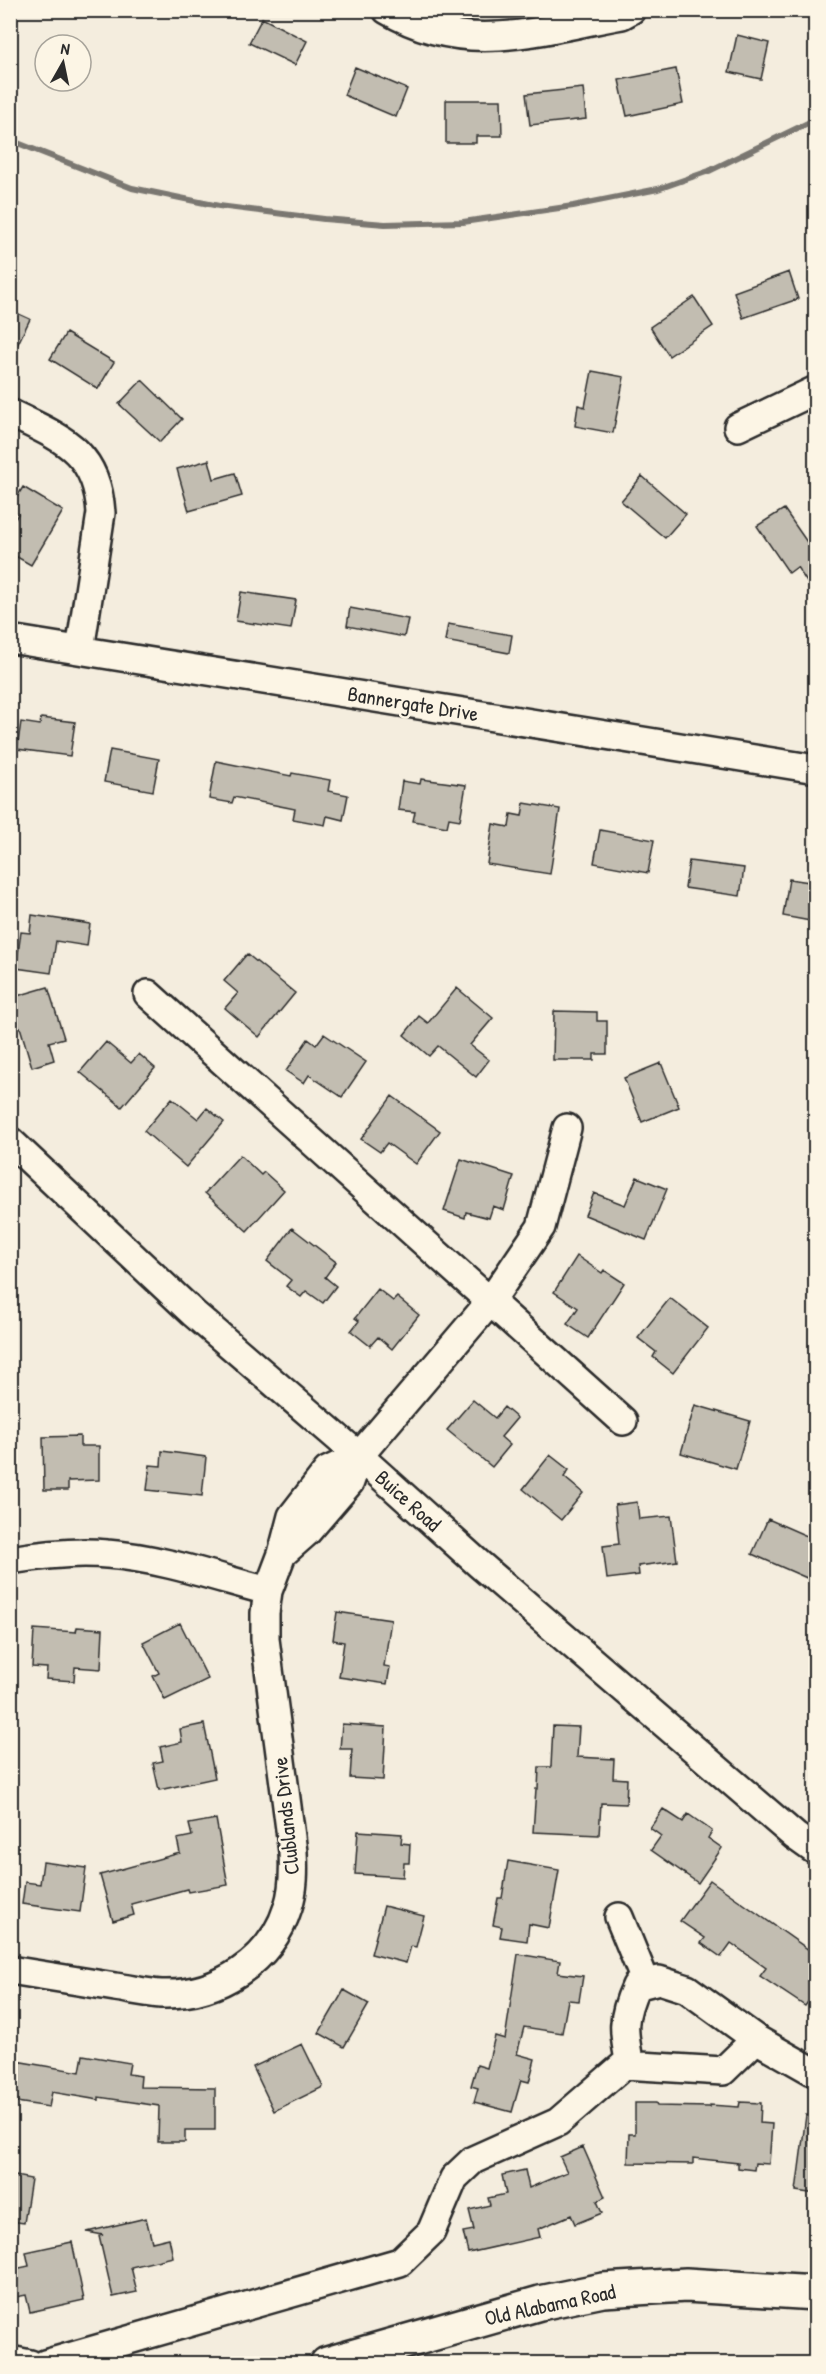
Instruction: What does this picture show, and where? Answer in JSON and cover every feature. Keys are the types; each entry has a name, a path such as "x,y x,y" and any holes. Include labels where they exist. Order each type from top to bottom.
{"main road":[{"name":"Old Alabama Road","path":"327,2364 540,2303 603,2290 686,2285 816,2294"}],"street":[{"path":"387,10 409,23 449,35 474,38 503,37 622,15 631,10"},
{"path":"738,428 812,399"},
{"path":"10,413 63,439 78,451 90,467 100,492 101,513 80,650"},
{"name":"Bannergate Drive","path":"10,639 816,769"},
{"path":"148,994 623,1421"},
{"path":"359,1456 490,1302 541,1227 567,1128"},
{"name":"Buice Road","path":"10,1141 192,1313 359,1456 488,1572 787,1829 816,1851"},
{"name":"Clublands Drive","path":"10,1970 161,1994 199,1990 232,1977 256,1959 275,1936 288,1908 294,1883 293,1852 265,1638 268,1590 282,1554 307,1532 351,1482 359,1456"},
{"path":"10,1560 32,1556 105,1553 150,1560 268,1590"},
{"path":"620,1917 646,1983"},
{"path":"630,2065 623,2030 627,2005 636,1986 659,1980 687,1989 756,2039 816,2073"},
{"path":"45,2364 400,2262 431,2232 454,2178 473,2160 558,2122 624,2065 723,2071 756,2039"},
{"path":"10,2360 30,2364"}],"building":[{"path":"262,18 307,41 295,65 249,43"},
{"path":"737,35 769,43 761,79 729,72"},
{"path":"355,67 407,89 396,117 344,95"},
{"path":"676,69 683,104 627,116 619,80"},
{"path":"583,88 586,119 530,125 526,94"},
{"path":"446,100 501,100 502,136 476,136 476,143 446,143"},
{"path":"789,272 798,299 743,318 734,292"},
{"path":"694,297 713,326 669,356 650,327"},
{"path":"10,310 30,319 10,360"},
{"path":"66,333 114,362 98,389 50,359"},
{"path":"592,371 624,377 613,433 575,426 578,405 585,407"},
{"path":"142,380 182,419 160,442 119,404"},
{"path":"209,460 214,479 235,473 242,496 189,511 177,469"},
{"path":"642,476 686,514 665,538 621,501"},
{"path":"23,487 63,511 31,565 10,553 10,527 18,514 10,508"},
{"path":"784,509 816,555 816,596 797,567 789,573 757,526"},
{"path":"241,592 296,600 291,629 236,621"},
{"path":"350,608 408,619 404,637 347,626"},
{"path":"448,624 512,635 509,653 445,641"},
{"path":"41,718 75,722 70,756 17,749 21,722 40,725"},
{"path":"110,750 159,759 153,791 104,782"},
{"path":"216,761 291,776 292,773 330,780 328,791 348,795 343,820 327,816 325,825 293,819 295,809 234,797 232,803 209,799"},
{"path":"421,779 466,785 460,820 449,818 447,827 413,821 415,812 398,810 402,781 420,784"},
{"path":"524,803 560,809 550,874 487,864 493,824 509,827 511,814 522,816"},
{"path":"600,830 654,840 648,873 594,863"},
{"path":"689,861 744,868 740,896 685,888"},
{"path":"789,879 816,883 816,922 783,916"},
{"path":"32,915 90,924 87,946 56,941 51,973 16,968 21,932 30,933"},
{"path":"247,954 295,993 259,1037 225,1008 238,993 224,981"},
{"path":"48,987 64,1038 49,1042 54,1060 32,1067 20,1027 17,1029 10,1009 10,998"},
{"path":"457,988 493,1018 470,1045 489,1060 476,1077 438,1046 429,1056 404,1035 419,1016 428,1023"},
{"path":"554,1011 597,1012 597,1021 607,1021 607,1054 594,1054 594,1060 553,1060"},
{"path":"324,1034 366,1062 342,1097 309,1075 304,1083 286,1071 308,1039 316,1045"},
{"path":"106,1042 131,1063 139,1054 155,1068 122,1107 80,1072"},
{"path":"661,1063 679,1107 642,1122 624,1078"},
{"path":"392,1096 440,1131 416,1164 387,1143 380,1152 361,1139"},
{"path":"172,1098 198,1119 207,1108 224,1122 186,1167 144,1131"},
{"path":"240,1155 261,1175 264,1172 284,1190 247,1231 205,1193"},
{"path":"461,1159 514,1176 504,1210 493,1206 489,1218 466,1212 465,1218 444,1211"},
{"path":"637,1177 667,1189 646,1240 585,1215 594,1193 625,1205"},
{"path":"292,1228 336,1262 325,1277 336,1286 323,1303 306,1291 301,1297 286,1286 291,1280 267,1261"},
{"path":"577,1256 602,1273 604,1270 624,1283 588,1338 567,1324 578,1308 554,1292"},
{"path":"378,1289 393,1301 397,1297 419,1315 392,1349 378,1337 370,1346 351,1331 359,1321 355,1318"},
{"path":"670,1298 708,1328 673,1373 653,1357 656,1352 638,1338"},
{"path":"473,1400 495,1418 504,1407 517,1418 501,1437 510,1445 492,1467 447,1430"},
{"path":"695,1405 750,1421 736,1469 681,1453"},
{"path":"80,1436 80,1446 99,1446 99,1480 68,1481 68,1490 44,1490 43,1437"},
{"path":"162,1451 206,1457 202,1496 147,1490 150,1465 161,1466"},
{"path":"550,1455 569,1470 564,1477 583,1493 561,1520 523,1489"},
{"path":"637,1502 639,1519 671,1516 677,1561 638,1566 639,1575 607,1579 603,1546 619,1544 615,1505"},
{"path":"768,1519 816,1540 816,1582 752,1554"},
{"path":"337,1612 391,1620 384,1666 390,1667 387,1684 339,1677 344,1642 333,1640"},
{"path":"180,1623 208,1679 165,1700 153,1676 159,1673 143,1642"},
{"path":"77,1627 103,1629 101,1669 75,1667 74,1681 46,1679 47,1668 32,1667 34,1629 76,1632"},
{"path":"204,1724 215,1778 159,1790 153,1763 163,1761 160,1747 182,1742 180,1729"},
{"path":"342,1724 386,1727 383,1780 350,1778 352,1749 340,1749"},
{"path":"553,1726 579,1727 577,1757 614,1759 613,1778 627,1779 626,1804 601,1803 599,1835 533,1832 539,1767 551,1767"},
{"path":"663,1809 683,1822 688,1814 712,1831 708,1838 722,1848 698,1883 651,1850 661,1836 650,1828"},
{"path":"216,1819 228,1885 188,1892 187,1889 131,1904 134,1915 113,1921 100,1875 180,1853 177,1839 192,1836 189,1824"},
{"path":"358,1831 402,1834 401,1843 410,1844 409,1863 404,1863 403,1877 355,1874"},
{"path":"508,1861 559,1870 549,1928 529,1924 527,1941 500,1937 502,1927 493,1925 498,1898 502,1898"},
{"path":"43,1862 86,1868 80,1912 22,1904 25,1882 40,1884"},
{"path":"710,1880 816,1955 816,1991 805,2006 760,1976 766,1968 731,1943 721,1957 701,1943 705,1938 680,1921"},
{"path":"384,1906 424,1916 416,1947 411,1946 406,1963 371,1954"},
{"path":"518,1954 560,1961 558,1973 583,1976 579,2001 568,2000 562,2033 524,2027 517,2054 535,2059 529,2082 521,2080 512,2112 474,2102 478,2088 471,2086 477,2065 487,2068 495,2036 505,2039"},
{"path":"344,1990 369,2004 344,2047 319,2033"},
{"path":"302,2044 323,2087 274,2111 253,2067"},
{"path":"83,2055 130,2063 128,2074 141,2076 140,2087 215,2088 215,2130 185,2130 185,2142 158,2142 159,2106 99,2097 99,2100 52,2092 49,2107 10,2101 10,2060 80,2072"},
{"path":"740,2102 761,2103 760,2123 772,2124 769,2164 755,2163 754,2170 738,2168 738,2163 693,2158 693,2164 628,2163 629,2134 635,2134 635,2103 656,2103 657,2106 739,2107"},
{"path":"806,2115 816,2116 816,2194 796,2191"},
{"path":"583,2147 605,2197 597,2201 602,2213 575,2224 571,2215 538,2229 540,2237 468,2253 463,2232 474,2230 469,2210 490,2205 488,2198 506,2194 502,2175 525,2170 529,2188 567,2172 560,2157"},
{"path":"10,2175 31,2179 24,2223 10,2221"},
{"path":"146,2218 152,2242 169,2238 173,2257 131,2267 137,2292 113,2297 99,2236 103,2235 87,2232"},
{"path":"72,2242 84,2300 30,2312 26,2295 10,2298 10,2270 29,2266 26,2252"}],"waterway":[{"path":"10,140 132,188 219,206 385,224 463,222 573,206 658,189 709,171 816,119"}]}
